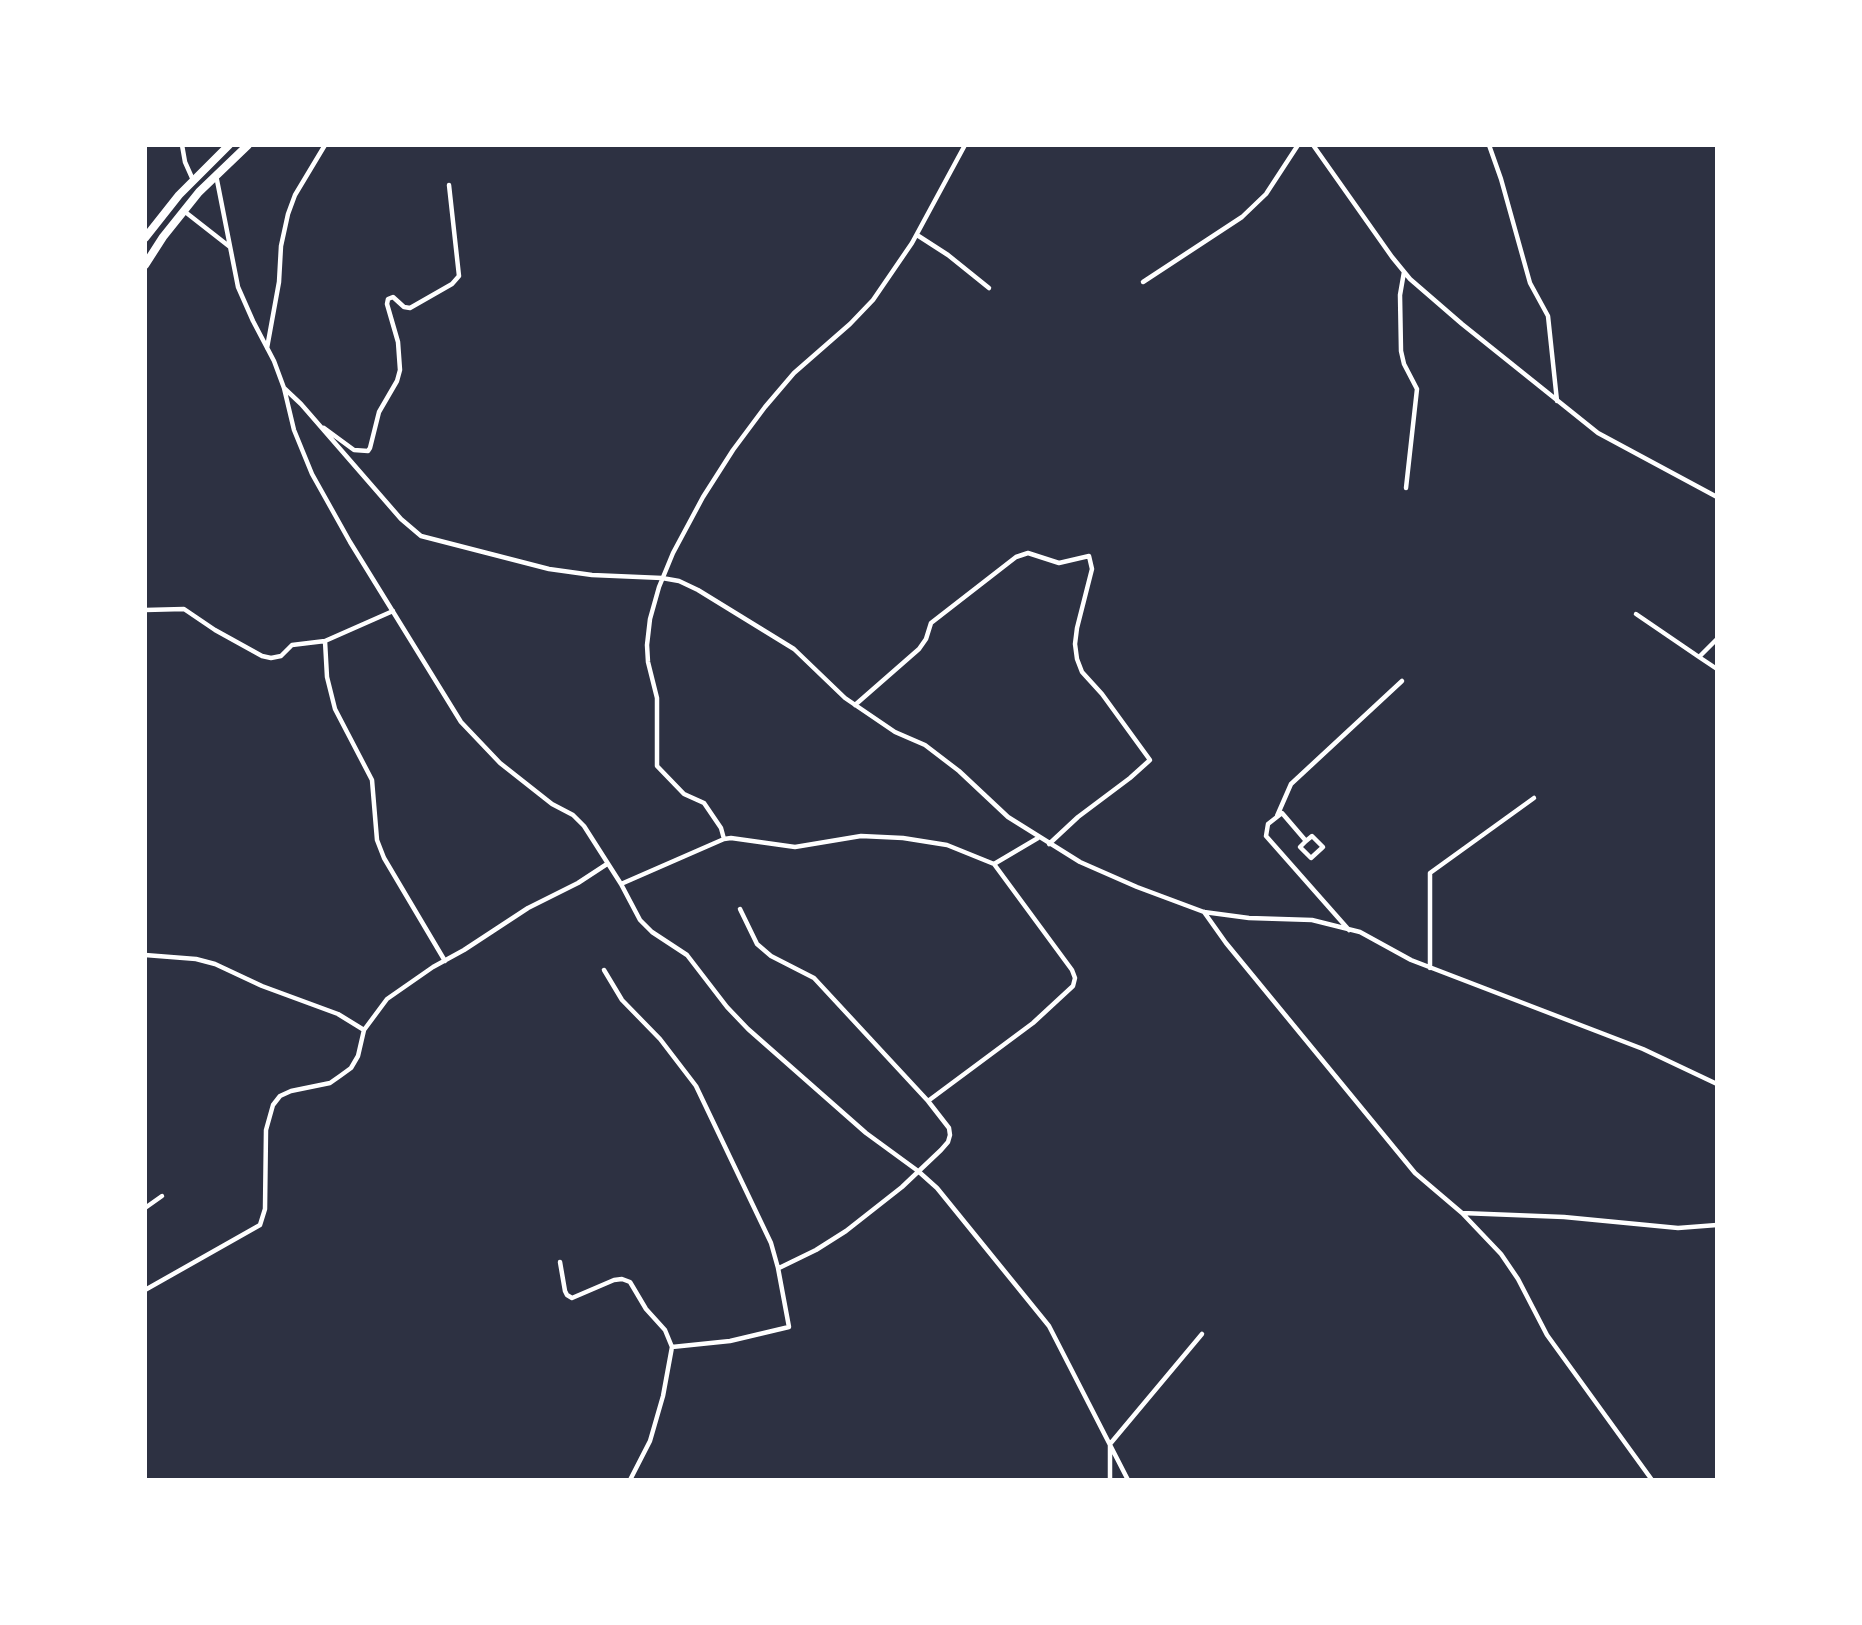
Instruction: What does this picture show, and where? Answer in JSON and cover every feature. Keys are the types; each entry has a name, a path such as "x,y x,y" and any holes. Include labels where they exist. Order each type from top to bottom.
{"highway":[{"path":"145,238 193,180 229,145"},
{"path":"145,265 184,211 248,145"}],"street":[{"path":"181,145 193,180"},
{"path":"267,348 288,214 295,195 325,145"},
{"path":"724,839 721,828 704,803 684,794 657,766 657,698 648,662 647,645 650,619 662,578 703,497 765,407 794,373 873,300 917,235 965,145"},
{"path":"1143,282 1242,217 1266,194 1298,145"},
{"path":"1313,145 1404,271 1462,324 1598,433 1717,497"},
{"path":"1489,145 1531,283 1548,316 1557,401"},
{"path":"216,176 238,287 284,388 294,430 312,474 439,688 477,740 514,775 552,804 573,815 584,826 621,884 640,920 652,932 687,955 727,1007 748,1029 866,1133 937,1188 1049,1326 1128,1480"},
{"path":"318,424 354,450 368,451 370,448 379,412 397,382 400,370 398,342 387,304 388,299 393,297 404,307 410,308 452,284 459,276 449,185"},
{"path":"184,211 230,248"},
{"path":"917,235 948,255 989,288"},
{"path":"1404,271 1400,295 1401,351 1404,364 1417,388 1406,488"},
{"path":"284,388 401,519 421,536 548,569 592,575 662,578 679,581 698,590 794,649 855,705 895,732 925,745 959,771 1008,817 1080,862 1204,912 1249,918 1312,920 1360,932 1430,968 1643,1049 1717,1084"},
{"path":"855,705 919,649 932,623 1016,557 1028,553 1059,563 1090,556 1092,569 1075,644 1077,659 1083,672 1150,760 1078,817 1049,844"},
{"path":"145,610 184,609 262,656 276,658 292,645 326,641 393,611"},
{"path":"1636,614 1717,669"},
{"path":"1699,657 1717,639"},
{"path":"326,641 327,677 335,709 372,780 377,840 384,858 446,961"},
{"path":"1277,817 1291,784 1402,681"},
{"path":"1430,968 1430,873 1534,798"},
{"path":"1306,841 1282,813 1268,824 1266,836 1349,930"},
{"path":"1312,835 1323,847 1311,858 1300,847 1306,841 1312,835"},
{"path":"621,884 724,839 744,839 795,847 861,836 903,838 947,845 994,864 1066,961 1074,973 1075,982 1061,999 1033,1023 928,1101"},
{"path":"994,864 1038,838"},
{"path":"145,1290 260,1224 265,1209 266,1129 273,1105 280,1096 330,1083 351,1068 358,1056 364,1030 387,999 528,908 578,883 607,864"},
{"path":"740,909 757,944 771,957 814,978 928,1101 949,1128 950,1135 948,1142 902,1187 846,1231 816,1250 778,1268"},
{"path":"1204,912 1226,943 1415,1172 1462,1213 1501,1254 1518,1279 1547,1335 1652,1480"},
{"path":"145,955 195,958 215,964 262,986 338,1014 364,1030"},
{"path":"604,970 622,1000 660,1039 696,1086 757,1211 778,1268 789,1327 730,1341 672,1347"},
{"path":"145,1208 162,1196"},
{"path":"1462,1213 1553,1216 1678,1228 1717,1225"},
{"path":"560,1262 565,1291 569,1297 580,1296 614,1280 630,1282 646,1309 665,1330 672,1347 663,1395 650,1441 630,1480"},
{"path":"1110,1480 1110,1444 1202,1334"}]}
